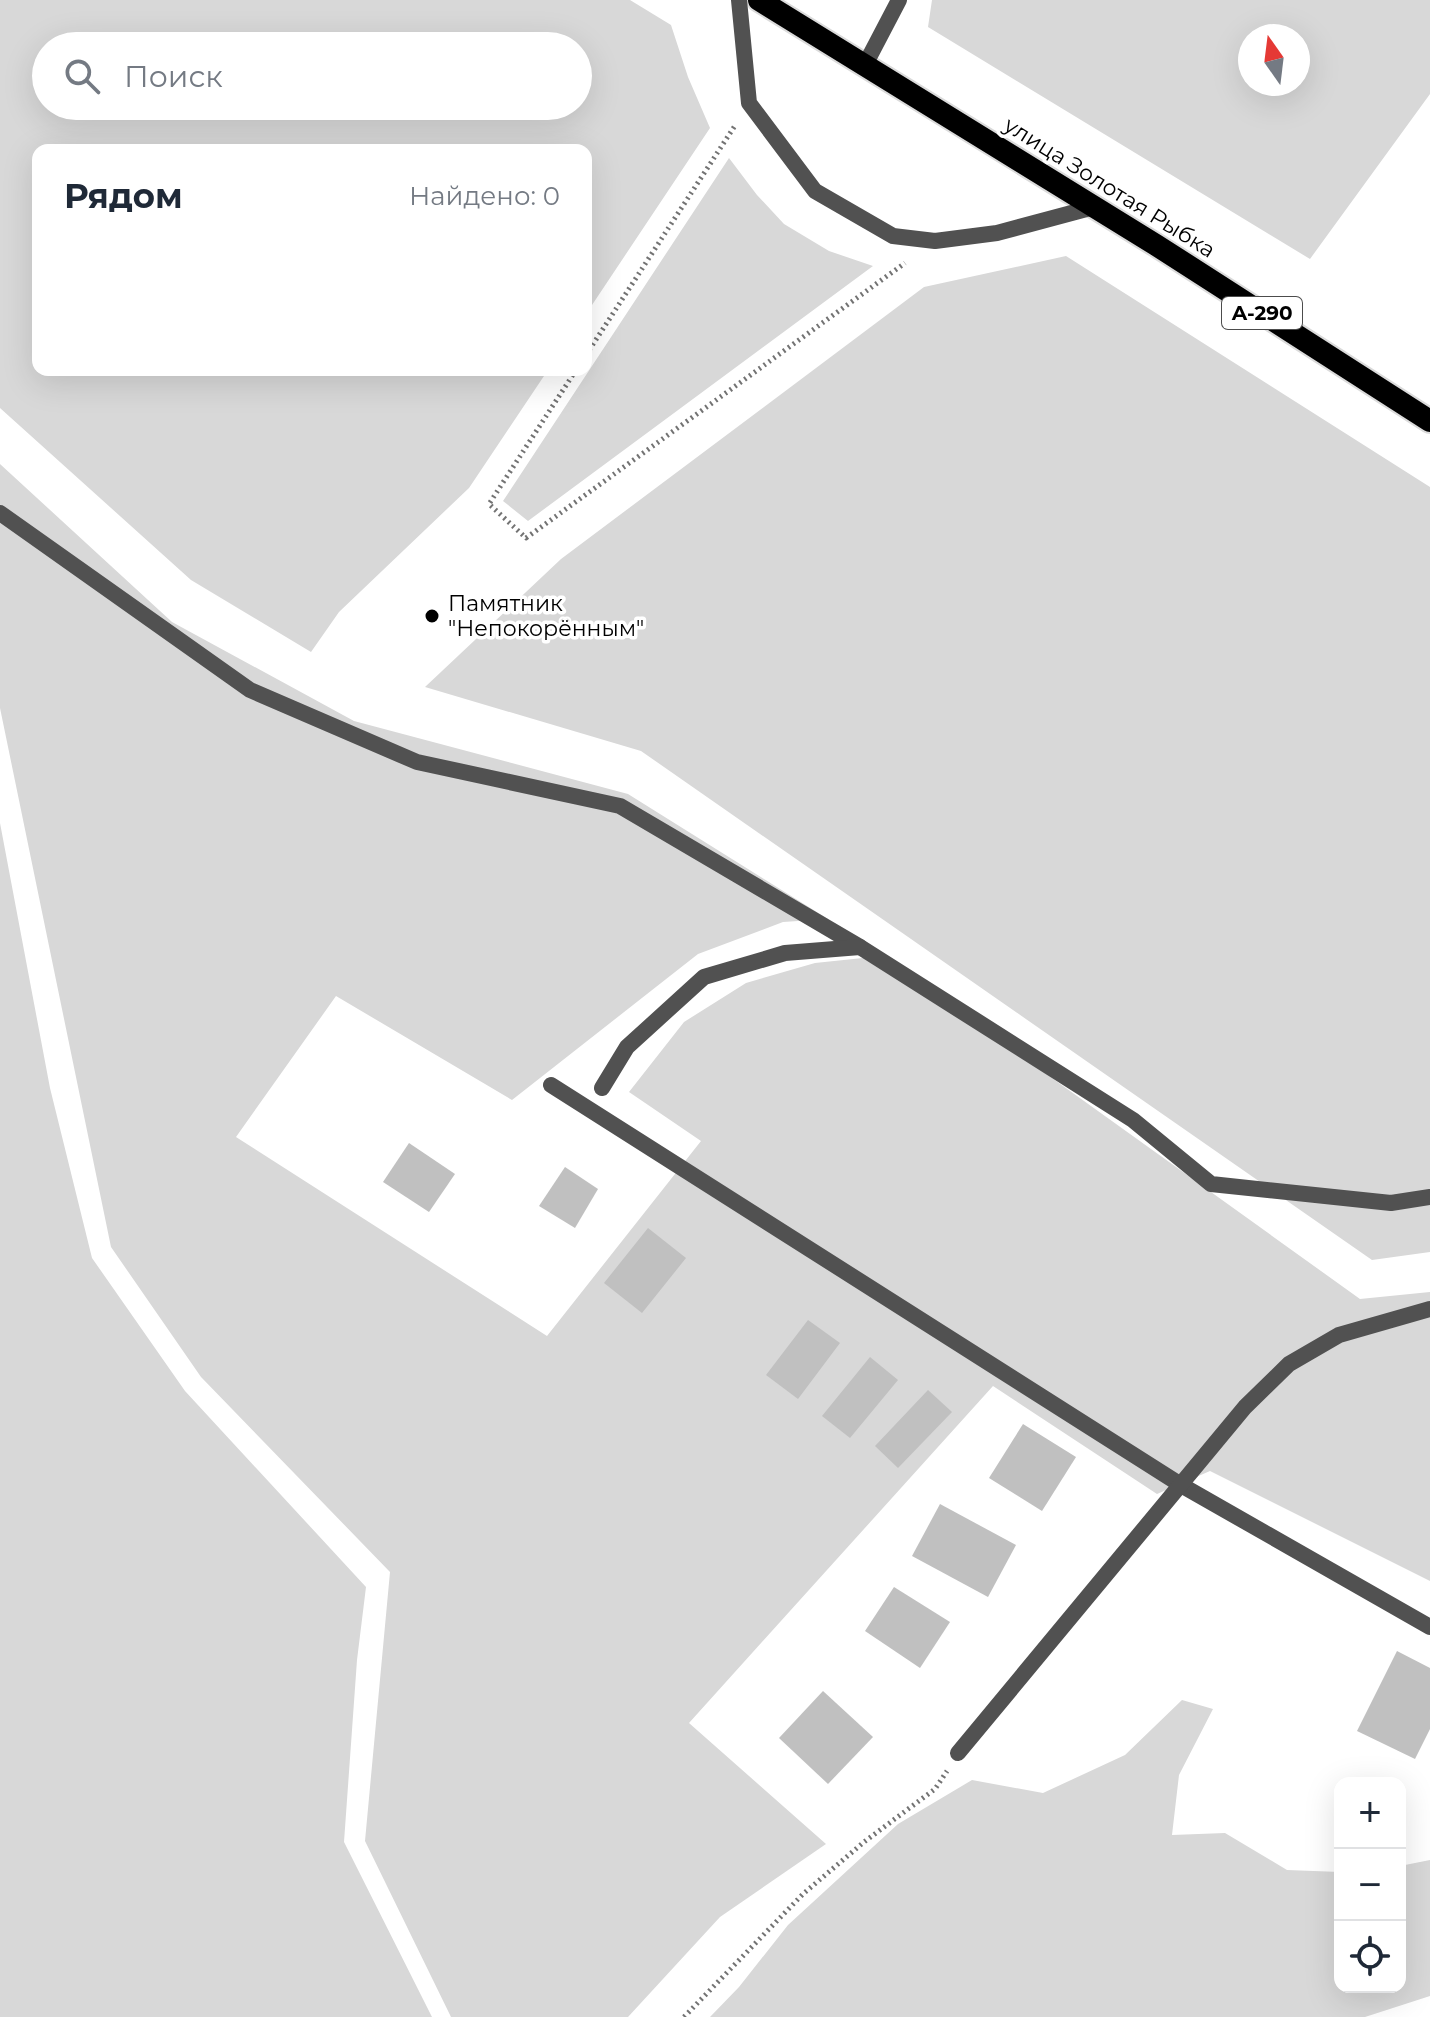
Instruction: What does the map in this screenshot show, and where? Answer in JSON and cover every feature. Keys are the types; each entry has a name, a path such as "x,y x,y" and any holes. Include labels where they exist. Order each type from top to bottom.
{"highway":[{"name":"улица Золотая Рыбка","path":"759,0 1094,207 1430,421"}],"lane":[{"path":"739,0 749,103 815,191 893,236 935,241 997,233 1094,207"},
{"path":"865,65 899,0"},
{"path":"0,513 250,690 417,762 620,806 860,947 1133,1120 1211,1184 1391,1203 1430,1197"},
{"path":"602,1088 627,1047 704,977 785,953 860,947"},
{"path":"551,1085 1181,1485 1430,1627"},
{"path":"958,1753 1245,1407 1289,1364 1339,1335 1430,1309"}],"path":[{"path":"592,346 749,103"},
{"path":"572,376 489,504 526,538 935,241"},
{"path":"684,2017 803,1894 864,1842 935,1789 958,1753"}],"shaded area":[{"path":"0,0 630,0 671,25 688,77 710,128 592,305 592,144 32,144 32,376 544,376 469,488 339,612 311,652 191,580 0,408"},
{"path":"932,0 1430,0 1430,94 1310,259 928,27"},
{"path":"729,158 784,224 829,251 873,266 528,521 503,501 585,376 592,376 592,366"},
{"path":"1066,256 1430,487 1430,1252 1372,1260 641,751 425,687 561,559 924,287"},
{"path":"0,464 172,622 354,721 628,794 828,919 783,922 698,954 512,1100 336,996 236,1137 547,1336 701,1141 629,1092 684,1022 746,983 815,963 882,956 1360,1299 1430,1292 1430,1581 1210,1471 1157,1494 993,1386 689,1723 826,1844 720,1917 628,2017 451,2017 365,1841 390,1572 201,1377 111,1247 0,708"},
{"path":"0,823 50,1088 92,1258 185,1391 366,1587 357,1660 344,1842 432,2017 0,2017"},
{"path":"1182,1700 1213,1709 1179,1775 1172,1835 1225,1833 1287,1870 1334,1872 1334,1993 1406,1993 1406,1865 1430,1860 1430,1996 1365,2017 710,2017 739,1987 788,1925 898,1824 972,1780 1043,1793 1125,1755"}],"building":[{"path":"409,1143 455,1174 429,1212 383,1182"},
{"path":"565,1167 598,1189 575,1228 539,1206"},
{"path":"648,1228 686,1258 642,1313 604,1283"},
{"path":"808,1320 840,1343 798,1399 766,1375"},
{"path":"870,1357 898,1380 850,1438 822,1416"},
{"path":"928,1390 952,1412 898,1468 875,1446"},
{"path":"1023,1424 1076,1457 1042,1511 989,1478"},
{"path":"940,1504 1016,1545 988,1597 912,1556"},
{"path":"894,1587 950,1622 920,1668 865,1631"},
{"path":"1397,1651 1430,1668 1430,1729 1415,1759 1357,1731"},
{"path":"823,1691 873,1737 828,1784 779,1738"}],"place":[{"name":"Памятник \"Непокорённым\"","path":"432,616"}]}
